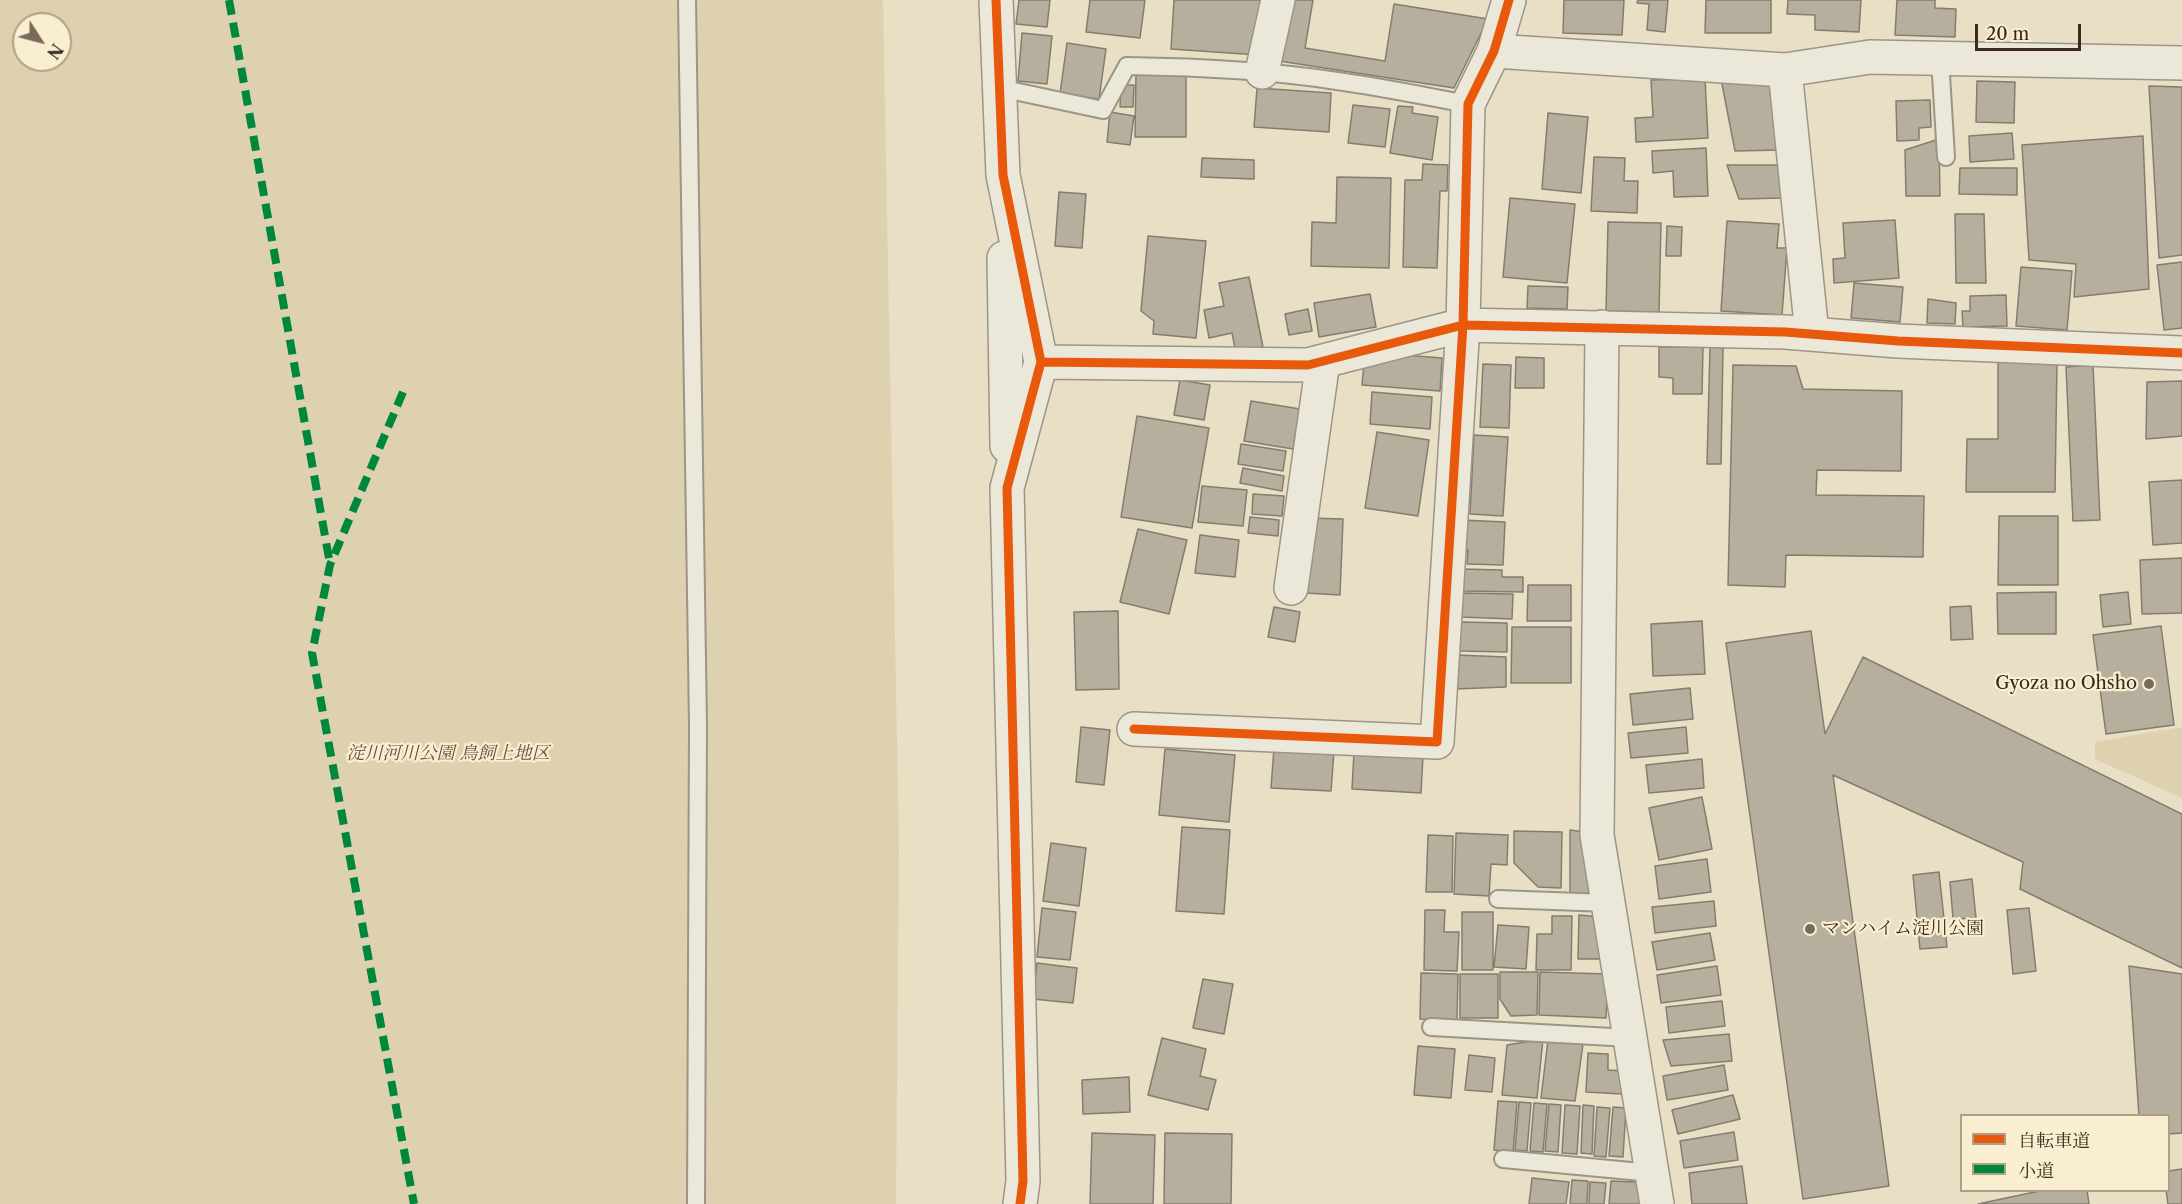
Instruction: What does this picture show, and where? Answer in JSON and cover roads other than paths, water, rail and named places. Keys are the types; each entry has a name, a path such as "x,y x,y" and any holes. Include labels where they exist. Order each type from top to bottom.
{"street":[{"path":"996,0 1004,175 1007,488 1023,1181 1020,1204"},
{"path":"1262,72 1278,0"},
{"path":"1134,729 1437,742 1463,325 1468,104 1494,51 1509,0"},
{"path":"1494,51 1785,70 1870,57 2182,63"},
{"path":"1785,70 1812,334"},
{"path":"1004,175 1041,362 1007,488"},
{"path":"1041,362 1308,365 1463,325 1812,334 1898,341 2182,353"},
{"path":"1602,327 1597,835 1654,1188"},
{"path":"1291,588 1323,361"}],"lane":[{"path":"687,0 698,725 696,1204"},
{"path":"1940,58 1946,157"},
{"path":"1000,88 1103,110 1127,66 1262,72 1337,81 1468,104"},
{"path":"1498,899 1608,903"},
{"path":"1431,1027 1630,1038"},
{"path":"1503,1159 1654,1188"}],"place":[{"name":"Gyoza no Ohsho","path":"2149,684"},
{"name":"マンハイム淀川公園","path":"1810,929"}],"park label":[{"name":"淀川河川公園 鳥飼上地区","path":"448,754"}]}
